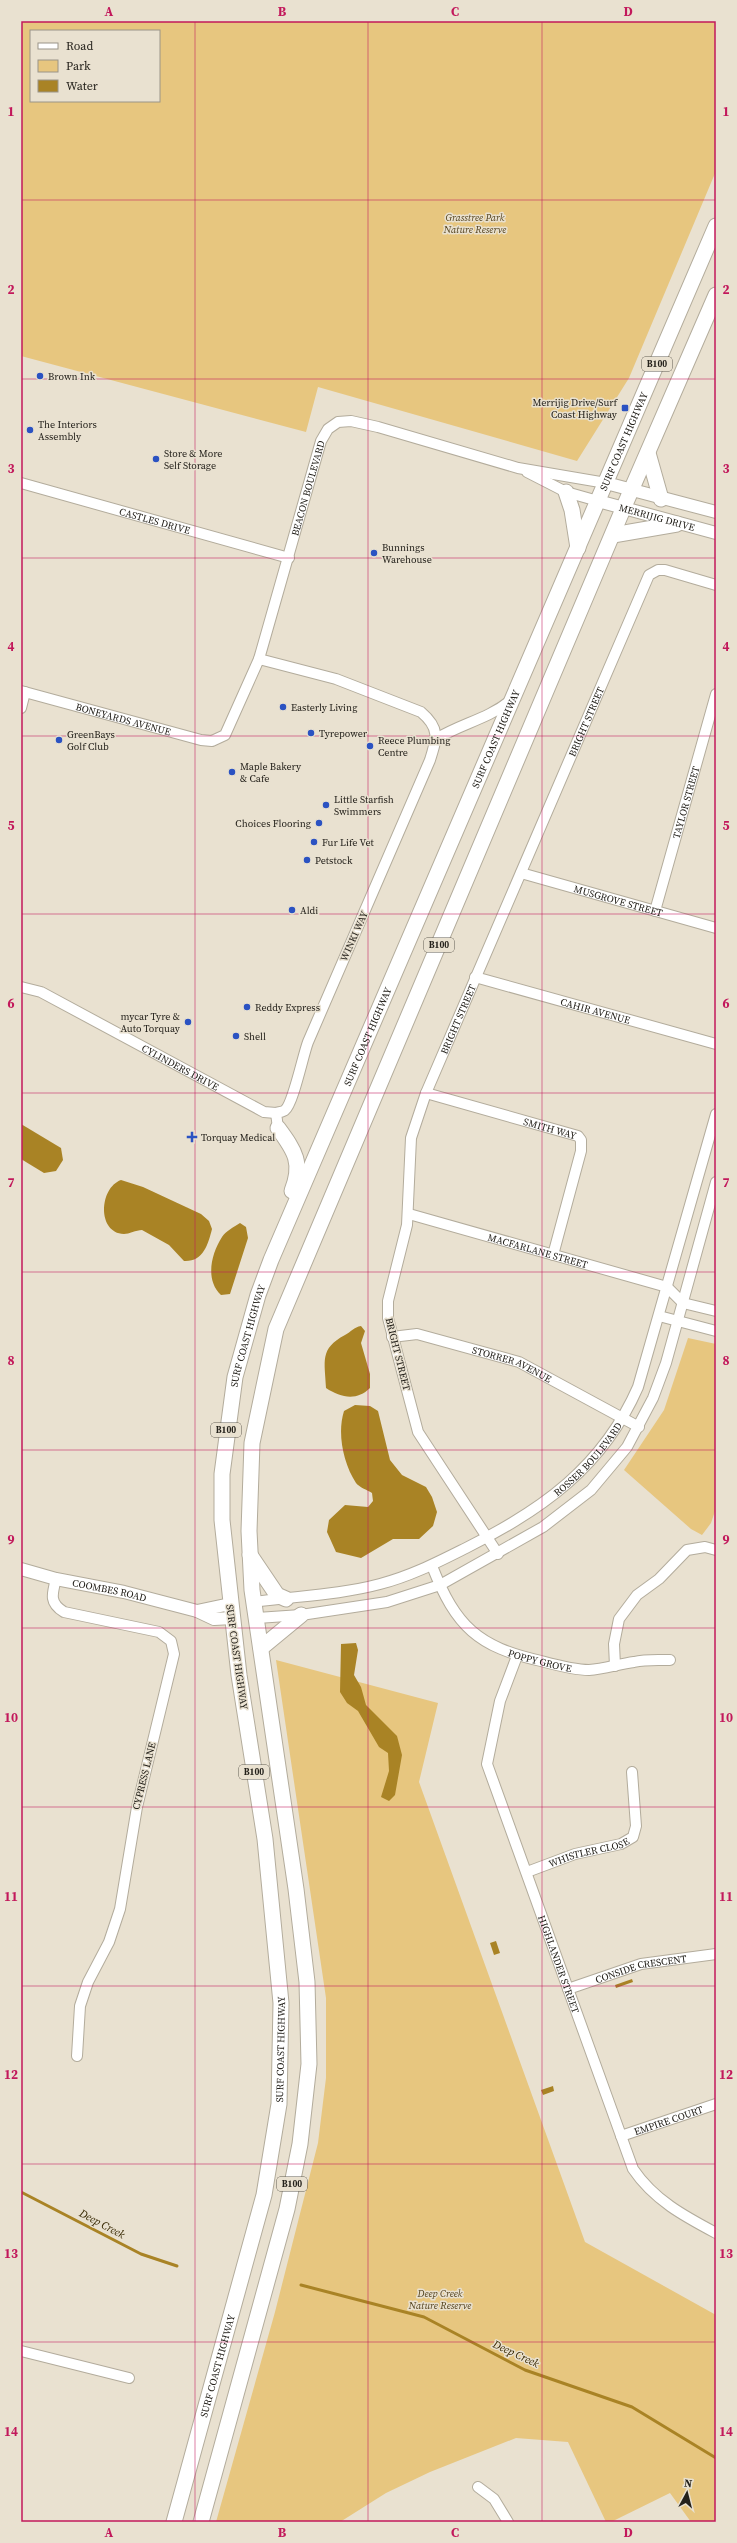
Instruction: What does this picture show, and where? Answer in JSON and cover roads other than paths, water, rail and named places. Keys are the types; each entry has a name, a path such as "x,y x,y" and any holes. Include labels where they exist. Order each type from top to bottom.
{"main road":[{"name":"SURF COAST HIGHWAY","path":"174,2522 264,2195 279,2104 281,2003 265,1839 231,1611 222,1520 222,1474 227,1422 235,1377 246,1334 271,1260 716,226"},
{"name":"B100","path":"201,2522 287,2209 300,2144 309,2064 307,1982 288,1836 254,1602 250,1555 252,1444 276,1329 613,535 623,508 716,295"},
{"path":"648,453 661,499"},
{"path":"566,492 572,510 578,548"},
{"path":"613,535 677,524"},
{"path":"271,1260 273,1240 296,1181 298,1169 297,1158 292,1144 278,1128"},
{"path":"250,1555 277,1595 286,1598"},
{"path":"231,1611 254,1602"},
{"path":"231,1611 257,1618"},
{"path":"261,1648 301,1615"},
{"path":"265,1839 288,1836"}],"street":[{"name":"BEACON BOULEVARD","path":"225,735 259,659 289,558 321,441 328,428 338,422 351,421 378,427 518,468 606,483"},
{"name":"BEACON BOULEVARD","path":"518,468 566,492 598,501"},
{"name":"CASTLES DRIVE","path":"21,483 289,558"},
{"name":"MERRIJIG DRIVE","path":"606,483 661,499 716,512"},
{"name":"MERRIJIG DRIVE","path":"598,501 677,524 716,533"},
{"name":"BRIGHT STREET","path":"498,1554 418,1432 388,1318 388,1301 404,1244 409,1214 411,1138 426,1093 649,575 658,570 665,570 716,585"},
{"path":"259,659 336,679 421,712 430,720 436,739 449,731 496,712 511,701"},
{"path":"21,708 23,692"},
{"name":"BONEYARDS AVENUE","path":"23,692 201,740 212,741 225,735"},
{"name":"TAYLOR STREET","path":"655,911 716,694"},
{"name":"WINKI WAY","path":"276,1113 285,1110 293,1097 301,1060 308,1042 430,760 436,739"},
{"name":"MUSGROVE STREET","path":"521,874 716,928"},
{"name":"CAHIR AVENUE","path":"476,977 716,1044"},
{"name":"CYLINDERS DRIVE","path":"21,986 41,992 264,1112 276,1113"},
{"name":"SMITH WAY","path":"426,1093 572,1133 582,1140 581,1151 553,1255"},
{"path":"276,1113 278,1128"},
{"name":"ROSSER BOULEVARD","path":"254,1602 322,1595 380,1584 432,1566 487,1538 540,1506 576,1477 594,1459 622,1419 638,1387 716,1114"},
{"name":"ROSSER BOULEVARD","path":"257,1618 301,1615 387,1602 440,1585 543,1528 578,1502 603,1478 639,1427 660,1381 716,1182"},
{"name":"MACFARLANE STREET","path":"409,1214 667,1287"},
{"path":"667,1287 683,1303 716,1311"},
{"path":"659,1316 716,1331"},
{"name":"STORRER AVENUE","path":"392,1337 417,1334 519,1362 639,1427"},
{"path":"615,1666 614,1644 619,1619 637,1595 659,1579 687,1550 705,1547 716,1550"},
{"name":"POPPY GROVE","path":"432,1566 440,1585 460,1620 481,1640 502,1651 517,1656 589,1670 636,1661 670,1660"},
{"name":"COOMBES ROAD","path":"21,1569 56,1579 124,1592 197,1611 231,1611"},
{"name":"CYPRESS LANE","path":"56,1579 52,1597 53,1603 64,1612 159,1632 171,1641 174,1654 137,1807 118,1915 109,1942 88,1982 80,2006 77,2056"},
{"name":"HIGHLANDER STREET","path":"517,1656 500,1701 487,1764 633,2169 652,2193 676,2211 716,2233"},
{"name":"WHISTLER CLOSE","path":"527,1872 575,1854 621,1844 633,1837 636,1826 632,1772"},
{"name":"CONSIDE CRESCENT","path":"568,1989 640,1964 716,1954"},
{"name":"EMPIRE COURT","path":"621,2136 716,2104"},
{"path":"21,2351 129,2378"},
{"path":"478,2487 494,2499 508,2522"}],"water":[{"path":"21,1124 61,1148 63,1160 56,1171 44,1173 21,1159"},
{"path":"121,1180 143,1187 201,1214 209,1221 212,1229 209,1241 200,1256 190,1261 184,1261 169,1245 142,1230 124,1234 115,1232 105,1219 105,1200 108,1192"},
{"path":"240,1223 246,1227 248,1238 230,1294 221,1295 216,1289 211,1275 211,1267 215,1251 222,1237"},
{"path":"361,1326 365,1331 361,1343 370,1374 370,1388 360,1395 349,1397 343,1396 326,1388 325,1357 331,1345 354,1328"},
{"path":"355,1405 370,1406 378,1411 390,1460 402,1475 426,1487 432,1497 437,1512 433,1526 419,1539 393,1539 361,1558 336,1552 327,1532 329,1520 345,1505 368,1507 373,1501 372,1493 356,1483 351,1475 342,1448 341,1429 344,1411"},
{"path":"356,1643 358,1650 354,1675 361,1687 366,1705 397,1736 402,1755 395,1795 389,1801 381,1797 389,1771 388,1753 379,1747 358,1711 347,1703 340,1692 341,1644"},
{"path":"496,1941 500,1953 494,1955 490,1943"},
{"path":"632,1979 633,1982 616,1988 615,1985"},
{"path":"553,2086 554,2091 543,2095 541,2090"}],"waterway":[{"name":"Deep Creek","path":"21,2192 141,2254 177,2266"},
{"name":"Deep Creek","path":"301,2285 424,2317 525,2370 632,2407 716,2458"}],"place":[{"name":"Brown Ink","path":"40,376"},
{"name":"Merrijig Drive/Surf Coast Highway","path":"625,408"},
{"name":"The Interiors Assembly","path":"30,430"},
{"name":"Store & More Self Storage","path":"156,459"},
{"name":"Bunnings Warehouse","path":"374,553"},
{"name":"Easterly Living","path":"283,707"},
{"name":"Tyrepower","path":"311,733"},
{"name":"GreenBays Golf Club","path":"59,740"},
{"name":"Reece Plumbing Centre","path":"370,746"},
{"name":"Maple Bakery & Cafe","path":"232,772"},
{"name":"Little Starfish Swimmers","path":"326,805"},
{"name":"Choices Flooring","path":"319,823"},
{"name":"Fur Life Vet","path":"314,842"},
{"name":"Petstock","path":"307,860"},
{"name":"Aldi","path":"292,910"},
{"name":"Reddy Express","path":"247,1007"},
{"name":"mycar Tyre & Auto Torquay","path":"188,1022"},
{"name":"Shell","path":"236,1036"},
{"name":"Torquay Medical","path":"192,1137"}],"park label":[{"name":"Grasstree Park Nature Reserve","path":"475,222"},
{"name":"Deep Creek Nature Reserve","path":"440,2298"}]}
